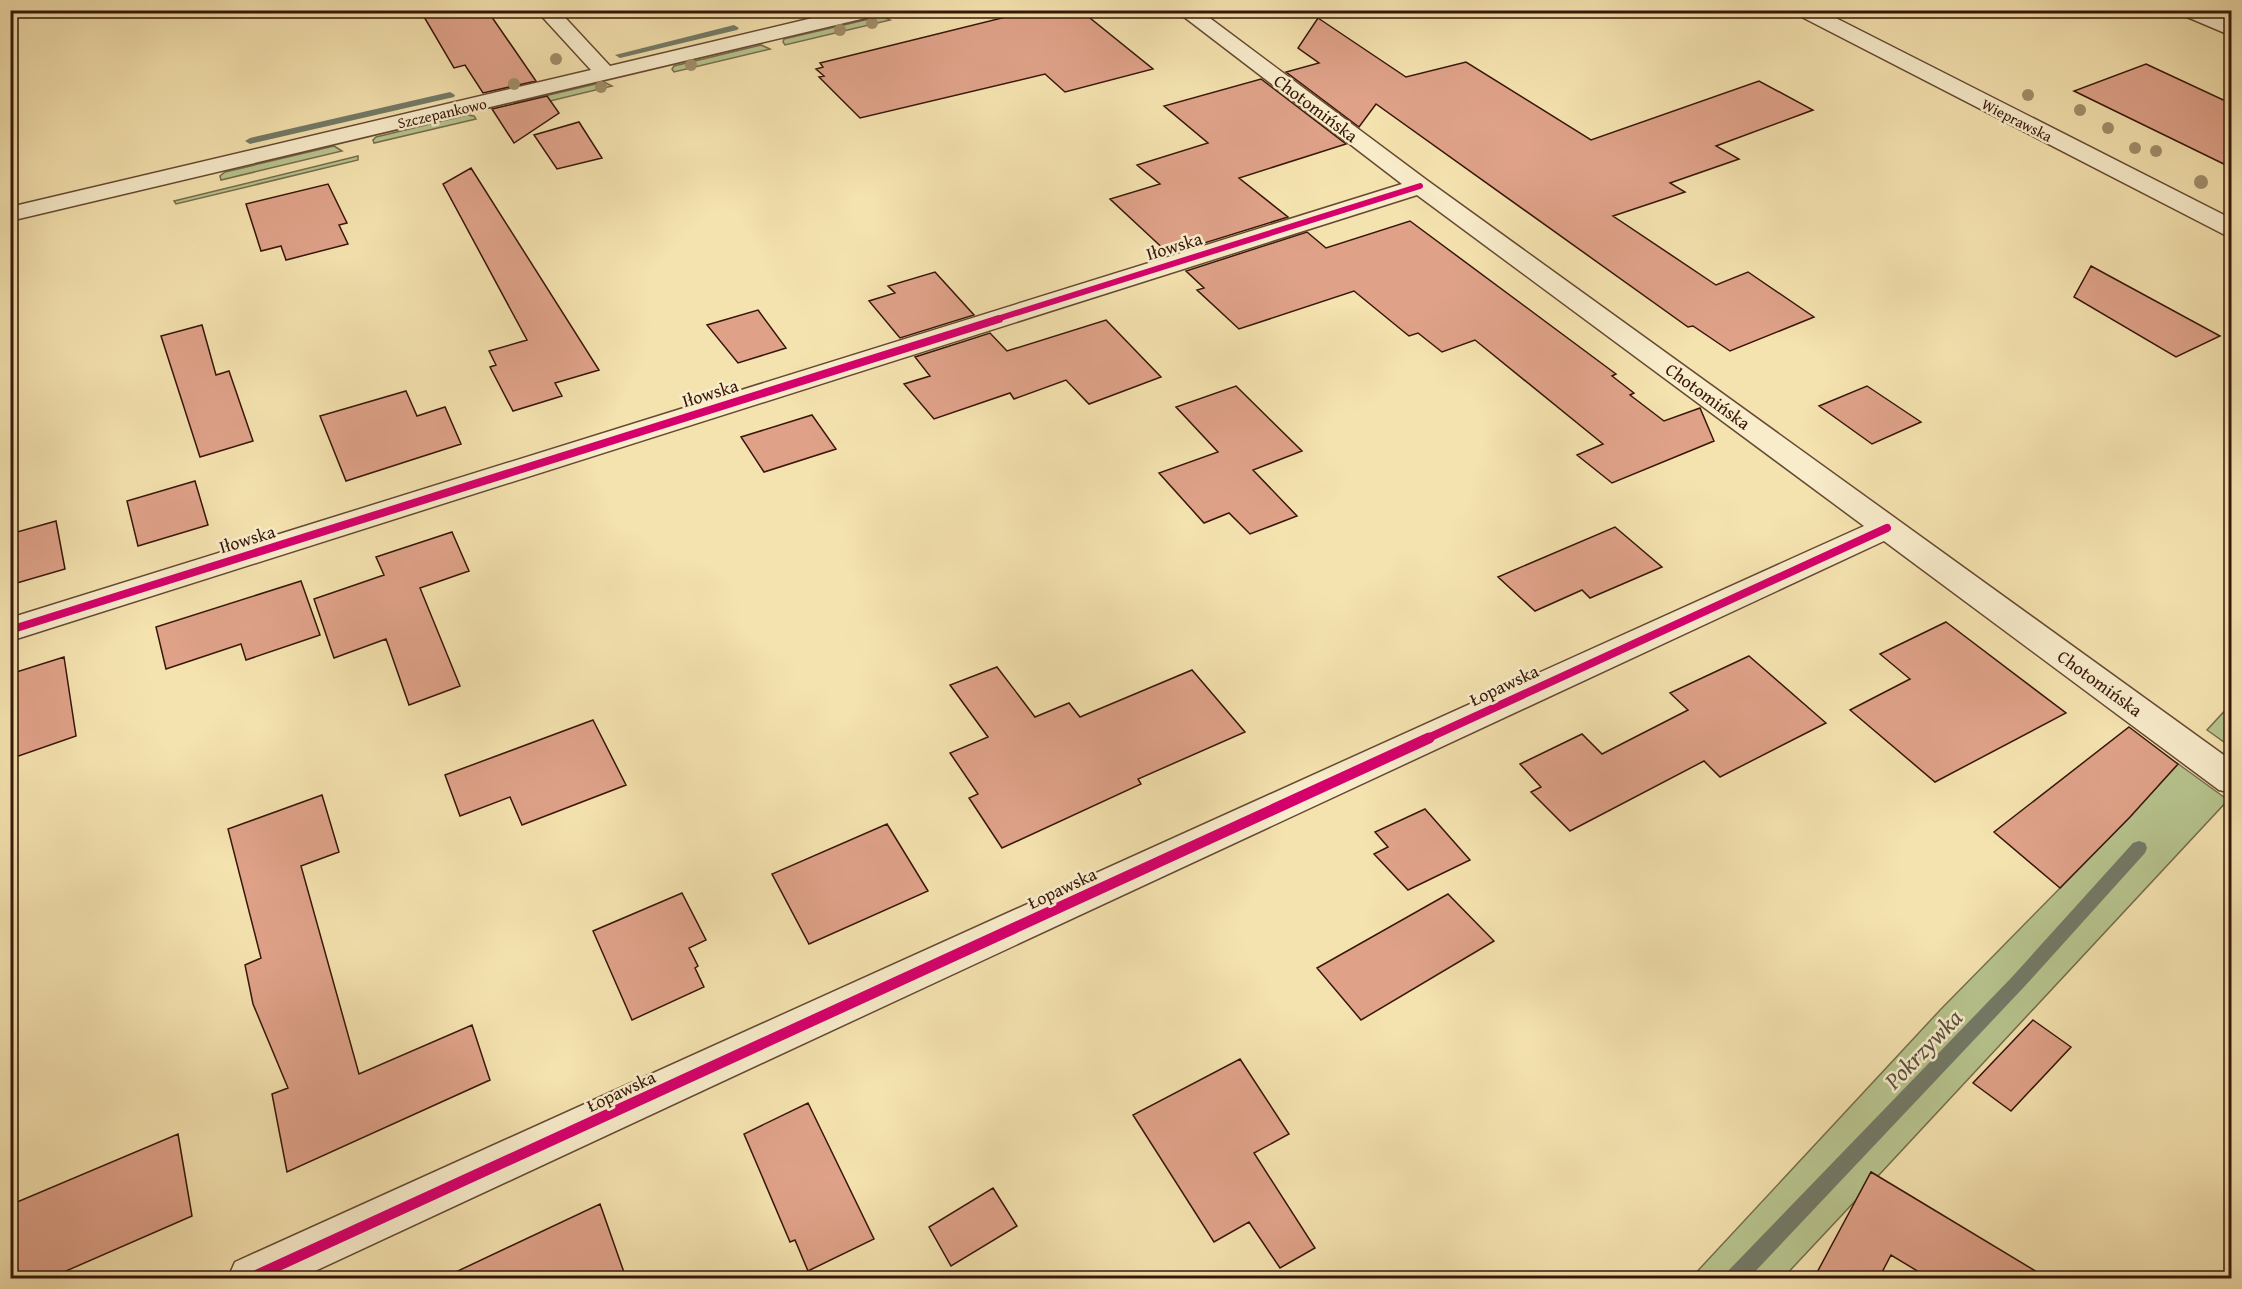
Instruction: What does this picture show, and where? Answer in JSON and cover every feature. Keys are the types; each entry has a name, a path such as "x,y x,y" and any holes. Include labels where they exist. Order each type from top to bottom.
{"street":[{"path":"546,10 606,74"},
{"name":"Szczepankowo","path":"10,214 874,10"},
{"name":"Chotomińska","path":"1185,10 1420,186 2232,780"},
{"name":"Wieprawska","path":"1803,10 2232,229"},
{"path":"2187,10 2232,30"},
{"name":"Iłowska","path":"10,630 1420,186"},
{"name":"Łopawska","path":"251,1278 1887,528"}],"green space":[{"path":"882,16 890,20 785,45 783,42 784,39"},
{"path":"761,45 770,49 674,72 672,69 674,66"},
{"path":"604,82 612,86 513,110 511,107 515,103"},
{"path":"467,115 474,116 476,119 374,143 373,140 376,137"},
{"path":"334,146 342,151 221,180 220,176 225,172"},
{"path":"358,156 358,160 176,204 174,201"},
{"path":"2231,704 2231,747 2207,730"},
{"path":"2177,763 2228,800 1878,1176 1871,1172 1856,1200 1783,1278 1691,1278 1941,1009 2130,817"}],"building":[{"path":"420,10 487,10 536,81 483,93 465,65 454,68"},
{"path":"1034,10 1080,10 1153,69 1065,92 1045,74 860,118 819,77 824,76 816,69 823,67 820,63"},
{"path":"1318,18 1406,77 1466,62 1591,140 1759,81 1813,110 1716,146 1739,159 1670,183 1685,192 1613,216 1716,285 1748,272 1814,317 1730,351 1693,326 1688,327 1376,104 1359,127 1286,72 1319,63 1298,48"},
{"path":"2146,64 2232,104 2232,168 2074,91"},
{"path":"1261,79 1346,144 1239,178 1288,217 1169,254 1110,199 1160,184 1137,165 1208,143 1164,106"},
{"path":"547,96 559,113 514,143 492,109"},
{"path":"579,122 602,158 557,169 534,135"},
{"path":"471,168 599,370 555,383 562,396 513,411 490,367 496,365 489,351 527,340 443,184"},
{"path":"328,184 347,223 339,225 348,244 286,260 281,246 261,251 246,204"},
{"path":"1410,221 1616,374 1612,376 1634,393 1630,395 1664,421 1700,408 1714,441 1612,483 1577,455 1603,444 1475,340 1442,352 1418,333 1409,336 1354,291 1239,329 1197,290 1204,288 1186,271 1307,232 1326,248"},
{"path":"2091,266 2220,336 2176,357 2074,297"},
{"path":"935,272 974,315 900,338 869,301 895,293 888,286"},
{"path":"758,310 786,348 738,363 707,325"},
{"path":"1106,320 1161,377 1089,404 1066,380 1014,399 1010,393 934,419 904,384 930,376 915,357 990,333 1007,351"},
{"path":"202,325 216,375 229,371 253,441 200,457 161,336"},
{"path":"1236,386 1302,451 1253,470 1297,516 1250,534 1229,513 1204,523 1159,473 1218,452 1176,407"},
{"path":"1867,386 1921,422 1872,444 1819,406"},
{"path":"406,391 417,416 445,407 461,444 346,481 320,416"},
{"path":"812,415 836,449 764,472 741,437"},
{"path":"195,481 208,525 138,546 127,501"},
{"path":"56,521 65,569 10,585 10,534"},
{"path":"1615,527 1662,567 1590,598 1582,590 1535,611 1498,577"},
{"path":"452,532 469,571 420,588 460,686 409,705 386,639 334,658 314,599 384,575 376,557"},
{"path":"301,581 320,635 246,660 241,644 166,669 156,627"},
{"path":"1946,622 2066,713 1935,782 1850,710 1910,679 1880,654"},
{"path":"1749,656 1826,723 1720,777 1704,761 1570,831 1531,792 1541,787 1520,764 1582,734 1602,754 1688,710 1670,693"},
{"path":"64,657 76,736 10,759 10,674"},
{"path":"997,667 1035,717 1069,703 1080,717 1192,670 1245,732 1138,779 1141,784 1002,848 969,798 978,794 950,753 988,737 950,685"},
{"path":"593,720 626,785 522,825 510,797 460,816 445,775"},
{"path":"2129,727 2178,764 2060,888 1994,832"},
{"path":"322,795 339,852 301,866 359,1074 472,1025 490,1080 287,1172 272,1094 288,1088 253,1004 245,965 261,958 228,829"},
{"path":"1425,809 1470,860 1408,890 1374,854 1388,847 1375,832"},
{"path":"887,824 928,891 809,944 772,874"},
{"path":"682,893 706,940 689,948 698,966 695,968 704,987 632,1020 593,931"},
{"path":"1448,894 1494,941 1361,1020 1317,968"},
{"path":"2033,1020 2071,1047 2011,1111 1973,1083"},
{"path":"1240,1059 1289,1134 1254,1153 1315,1248 1280,1268 1249,1222 1214,1242 1133,1115"},
{"path":"808,1103 874,1239 808,1271 795,1240 790,1242 744,1134"},
{"path":"178,1134 192,1216 50,1278 10,1278 10,1205"},
{"path":"1871,1172 2047,1278 1929,1278 1891,1255 1879,1278 1814,1278"},
{"path":"993,1188 1017,1226 951,1266 929,1227"},
{"path":"600,1204 626,1278 443,1278"}],"waterway":[{"path":"620,55 734,28"},
{"path":"250,141 450,95"},
{"name":"Pokrzywka","path":"1735,1278 2018,982 2139,848"}],"cycle path":[{"path":"10,630 1420,186"},
{"path":"251,1278 1887,528"}]}
